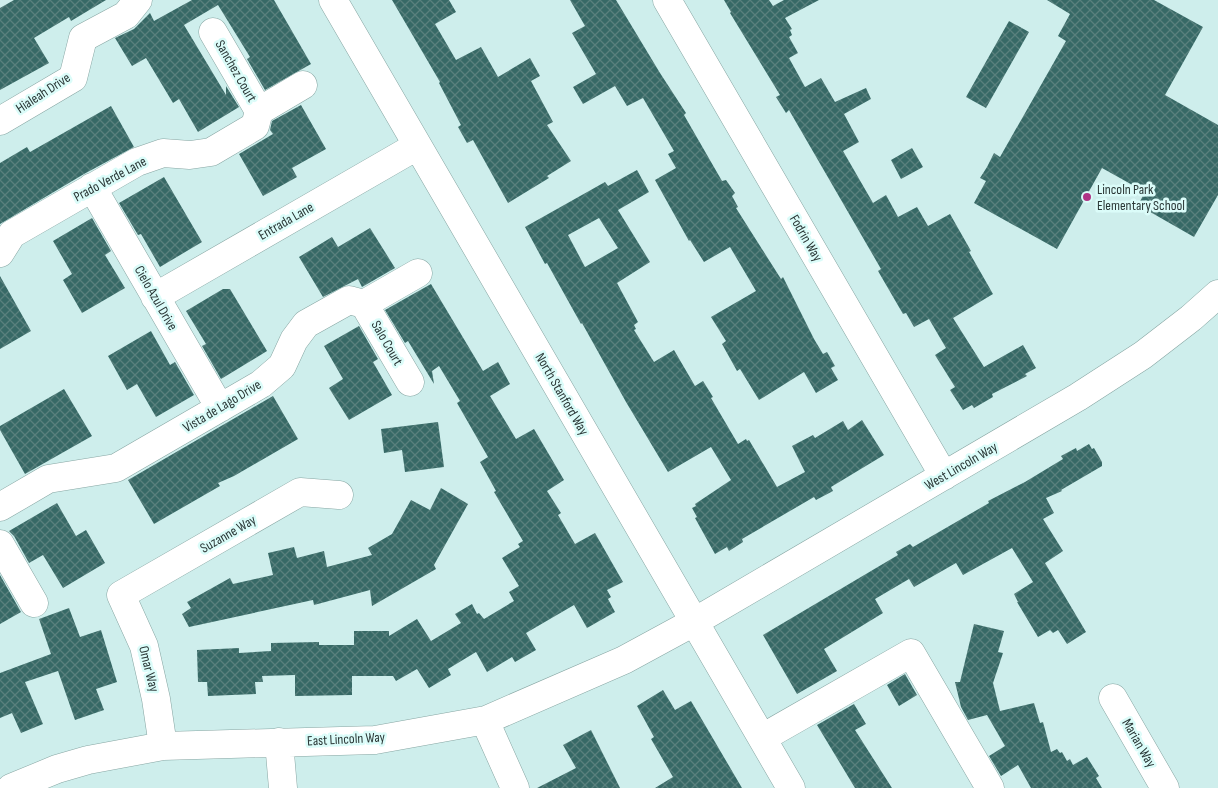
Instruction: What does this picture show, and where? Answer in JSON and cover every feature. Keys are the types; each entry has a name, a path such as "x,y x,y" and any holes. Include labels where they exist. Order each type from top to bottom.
{"street":[{"name":"Hialeah Drive","path":"0,121 73,78 83,38 126,15 138,0"},
{"name":"North Stanford Way","path":"333,0 791,788"},
{"name":"Fodrin Way","path":"667,0 944,476"},
{"name":"Sanchez Court","path":"213,32 259,111"},
{"name":"Prado Verde Lane","path":"0,253 12,234 136,162 163,153 190,155 210,152 255,126 259,111 304,85"},
{"name":"Entrada Lane","path":"155,297 417,146"},
{"name":"Cielo Azul Drive","path":"92,188 220,408"},
{"name":"Vista de Lago Drive","path":"3,498 48,479 116,468 261,384 282,366 294,340 306,324 349,300 364,304 418,273"},
{"name":"West Lincoln Way","path":"694,622 1078,397 1116,373 1191,318 1218,294"},
{"name":"Salo Court","path":"364,304 410,382"},
{"name":"Suzanne Way","path":"121,595 300,492 339,495"},
{"path":"0,544 34,603"},
{"name":"Omar Way","path":"121,595 144,646 156,699 163,746"},
{"name":"East Lincoln Way","path":"11,788 57,769 88,760 163,746 375,740 486,720 624,660 694,622"},
{"path":"762,738 910,653 990,788"},
{"name":"Marian Way","path":"1113,698 1166,788"},
{"path":"486,720 514,788"},
{"path":"279,742 284,788"}],"building":[{"path":"14,0 106,0 71,21 69,17 34,38 49,63 0,90 0,8"},
{"path":"192,0 274,0 311,64 265,90 247,59 250,57 218,5 184,25 226,95 226,86 239,107 198,132 179,99 173,103 146,58 132,66 115,38 134,29 150,13 154,21"},
{"path":"392,0 449,0 456,12 435,24 456,60 481,47 498,77 530,58 540,76 531,81 553,122 547,125 571,161 547,176 549,178 508,203 473,140 467,143 458,127 461,125 440,82"},
{"path":"570,0 616,0 686,113 684,115 722,181 726,180 735,193 732,196 738,207 736,208 781,279 783,277 814,339 823,354 827,352 835,366 831,368 838,380 816,393 804,372 759,400 740,369 737,371 722,344 726,341 711,317 756,291 730,247 704,262 689,241 655,180 676,168 668,154 674,151 643,98 627,106 615,86 583,104 573,87 596,74 572,33 585,26"},
{"path":"724,0 769,0 773,6 784,0 819,0 785,18 792,29 790,30 792,35 789,37 798,53 789,58 805,87 821,78 835,102 866,88 871,99 844,114 859,142 843,151 873,203 886,195 898,217 917,207 928,226 950,214 993,294 953,318 984,367 1023,345 1036,368 1025,374 1027,376 992,394 993,397 974,408 972,405 963,410 950,390 955,387 935,355 946,348 929,319 914,327 906,313 903,314 878,271 881,269 789,110 786,113 776,97 780,95"},
{"path":"1047,0 1154,0 1203,27 1165,95 1218,125 1218,195 1194,237 1138,205 1145,192 1102,168 1057,249 974,203 986,181 980,178 994,153 1000,157 1066,41 1058,36 1070,14"},
{"path":"1009,21 1029,32 986,108 966,97"},
{"path":"301,105 326,149 292,168 297,177 263,196 239,154 273,134 270,130 272,121"},
{"path":"111,106 134,147 84,174 0,224 0,163 27,147 30,152"},
{"path":"912,148 923,167 901,179 891,160"},
{"path":"637,170 649,192 618,210 650,262 617,283 638,322 634,325 636,329 634,330 654,362 674,350 695,386 703,381 738,444 746,439 747,441 749,440 777,487 805,472 792,446 813,435 815,438 843,421 848,430 862,420 884,455 831,487 833,491 816,500 814,497 742,539 743,542 729,551 727,547 715,554 695,518 697,517 692,508 731,480 711,447 668,472 525,227 605,182 608,186","holes":["599,218 618,248 585,267 568,235"]},
{"path":"164,177 202,242 160,267 141,234 138,235 119,203"},
{"path":"92,218 111,251 105,255 125,288 82,313 63,280 72,274 53,241"},
{"path":"370,228 395,268 362,287 358,279 323,297 299,257 332,237 338,247"},
{"path":"0,276 31,331 0,349"},
{"path":"431,284 483,371 498,362 510,384 490,396 516,439 534,429 564,480 547,491 561,513 558,515 575,544 595,533 623,582 607,590 611,597 608,599 615,612 587,628 574,605 526,633 536,650 515,662 512,657 487,672 476,652 448,669 451,675 429,688 417,669 396,681 393,676 352,676 352,695 295,696 295,675 262,676 263,682 255,682 256,694 208,696 207,682 198,682 197,650 239,648 239,653 271,651 271,643 319,642 319,645 354,645 354,631 389,631 389,636 417,619 431,641 461,623 455,614 472,604 477,614 479,613 484,619 514,601 509,592 519,586 502,558 520,547 518,544 523,541 494,492 496,491 480,462 488,457 457,403 460,401 439,366 432,371 434,384 408,341 405,343 385,310"},
{"path":"223,289 230,289 267,351 221,379 202,346 206,344 186,311"},
{"path":"359,326 378,359 373,362 392,395 349,420 329,388 343,379 324,346"},
{"path":"151,331 170,365 175,362 194,395 156,417 137,384 127,390 108,356"},
{"path":"64,389 92,436 25,474 0,430 0,426"},
{"path":"273,396 298,439 234,476 218,483 220,486 154,524 128,480"},
{"path":"438,422 444,467 405,472 402,450 384,453 381,429"},
{"path":"1089,444 1092,449 1094,448 1102,462 1102,466 1062,491 1046,498 1054,513 1043,519 1063,551 1045,563 1086,632 1067,644 1058,630 1053,633 1050,630 1038,637 1014,594 1033,582 1012,548 963,575 956,563 914,587 909,579 875,599 883,613 824,649 837,671 797,694 763,635 898,555 896,552 910,544 913,547 989,503 988,501 1025,482 1063,459 1061,456 1076,448 1077,451"},
{"path":"441,488 468,504 434,565 436,569 372,606 370,590 314,605 313,600 189,627 182,614 191,608 187,602 230,578 233,584 273,575 268,553 294,547 297,558 324,551 327,567 372,555 368,548 392,534 411,500 430,510"},
{"path":"57,503 76,536 86,530 105,563 63,588 43,555 29,563 14,536 9,531"},
{"path":"0,575 21,612 0,624"},
{"path":"69,608 80,637 101,630 117,682 96,689 104,710 75,720 58,671 25,682 43,724 21,733 12,713 0,718 0,673 51,654 39,619"},
{"path":"974,624 1004,631 998,652 1003,653 993,683 1000,711 1034,703 1040,723 1043,722 1051,752 1057,749 1060,753 1062,752 1067,761 1070,759 1073,765 1087,757 1099,776 1096,778 1102,788 1031,788 1018,765 1001,776 989,756 1005,746 987,715 968,720 961,707 955,682 960,682"},
{"path":"905,674 917,695 899,706 887,685"},
{"path":"663,690 675,710 691,701 742,788 655,788 673,777 651,739 654,737 637,706"},
{"path":"854,704 866,724 855,730 892,788 855,788 817,725"},
{"path":"591,730 620,788 537,788 576,768 563,745"}],"place":[{"name":"Lincoln Park Elementary School","path":"1087,197"}]}
